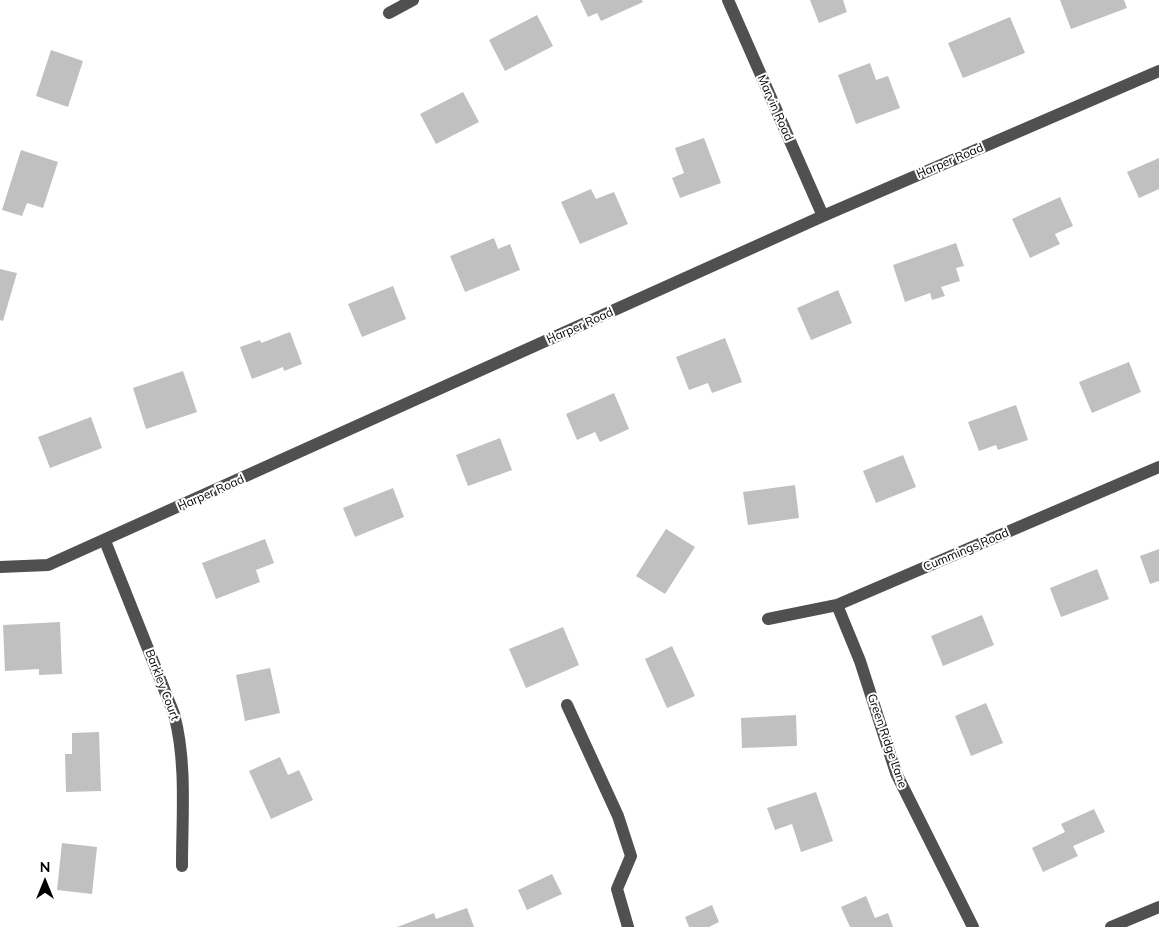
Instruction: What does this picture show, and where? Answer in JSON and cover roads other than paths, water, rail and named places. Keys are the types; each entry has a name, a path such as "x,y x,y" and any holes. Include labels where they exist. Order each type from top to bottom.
{"street":[{"path":"389,13 413,0"},
{"name":"Marvin Road","path":"728,0 823,216"},
{"name":"Harper Road","path":"0,567 48,565 106,541 823,216 1159,71"},
{"name":"Cummings Road","path":"768,619 837,605 1159,466"},
{"name":"Barkley Court","path":"106,541 174,714 180,735 182,866"},
{"name":"Green Ridge Lane","path":"837,605 860,661 896,773 973,927"},
{"path":"567,705 618,816 631,856 617,889 628,927"},
{"path":"1111,927 1159,907"}]}
